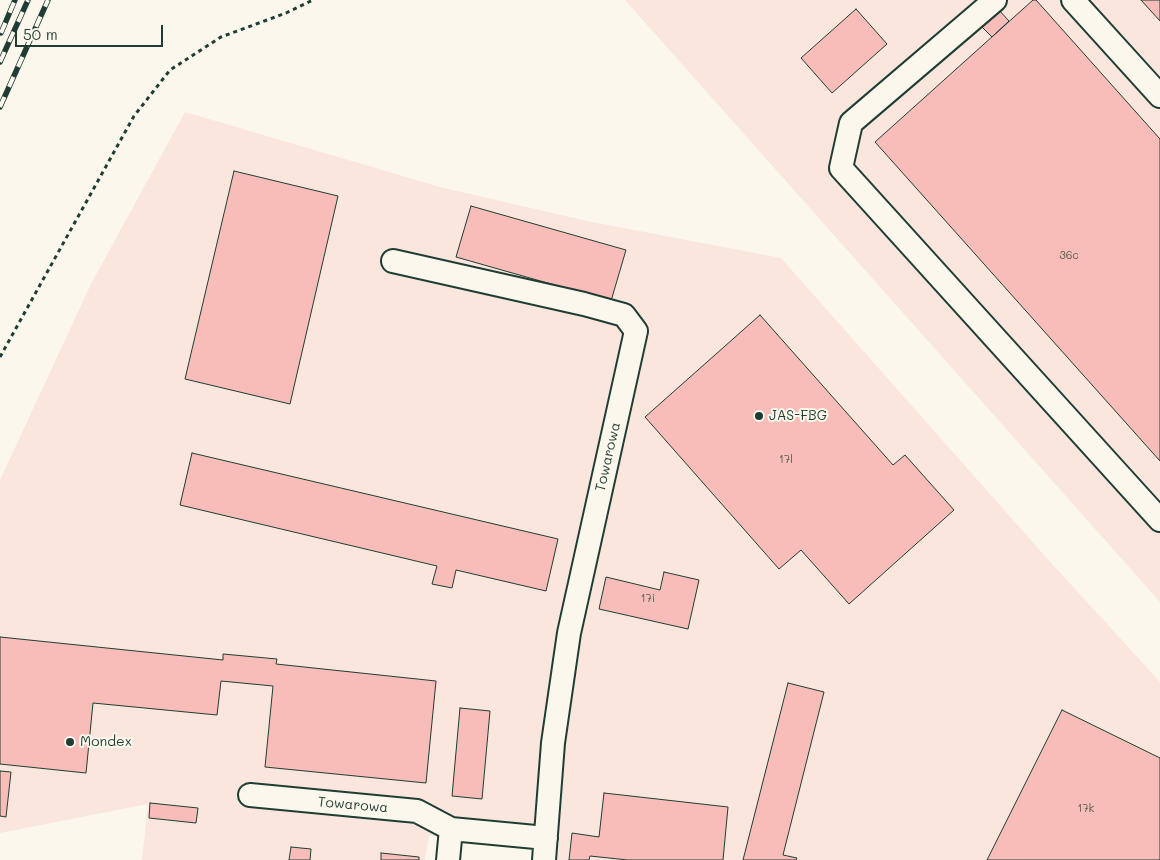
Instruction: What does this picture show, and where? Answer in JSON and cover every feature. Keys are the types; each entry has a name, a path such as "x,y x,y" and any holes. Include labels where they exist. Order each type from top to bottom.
{"lane":[{"path":"994,0 850,123 841,168 1160,520"},
{"path":"1073,0 1160,96"},
{"name":"Towarowa","path":"250,795 417,811 451,829 545,849 553,743 569,633 636,331 624,315 584,304 393,262"},
{"path":"448,860 451,829"}],"path":[{"path":"0,357 134,116 170,70 221,37 286,14 312,0"}],"shaded area":[{"path":"625,0 1160,0 1160,602"},
{"path":"185,112 440,187 587,221 781,258 1044,555 1160,682 1160,860 554,860 555,853 429,835 425,860 142,860 148,804 0,833 0,480 91,284"}],"building":[{"path":"1033,0 1036,0 1160,139 1160,461 875,142"},
{"path":"1141,0 1160,0 1160,21"},
{"path":"856,9 887,44 832,93 801,58"},
{"path":"998,9 1009,21 992,37 980,25"},
{"path":"234,171 338,196 290,404 185,379"},
{"path":"471,206 626,250 611,301 456,257"},
{"path":"760,315 893,465 905,455 954,510 849,604 801,550 779,569 645,417"},
{"path":"192,453 558,539 546,591 456,570 452,588 432,584 437,566 180,505"},
{"path":"664,572 699,580 688,629 599,609 606,577 660,590"},
{"path":"0,637 223,660 223,654 277,659 276,664 436,681 426,783 265,767 273,686 221,681 217,715 93,703 86,773 0,764"},
{"path":"788,683 824,692 783,855 797,858 796,860 743,860"},
{"path":"460,708 490,711 482,799 452,796"},
{"path":"1062,710 1160,758 1160,860 987,860"},
{"path":"0,771 11,772 6,817 0,816"},
{"path":"604,793 728,807 723,860 628,860 590,856 589,860 569,860 572,833 599,837"},
{"path":"150,803 198,808 196,823 149,818"},
{"path":"291,847 311,849 310,860 289,860"},
{"path":"381,853 419,857 419,860 381,860"}],"railway":[{"path":"1,33 15,0"},
{"path":"0,62 28,0"},
{"path":"0,107 48,0"}],"place":[{"name":"JAS-FBG","path":"759,416"},
{"name":"Mondex","path":"70,742"}]}
